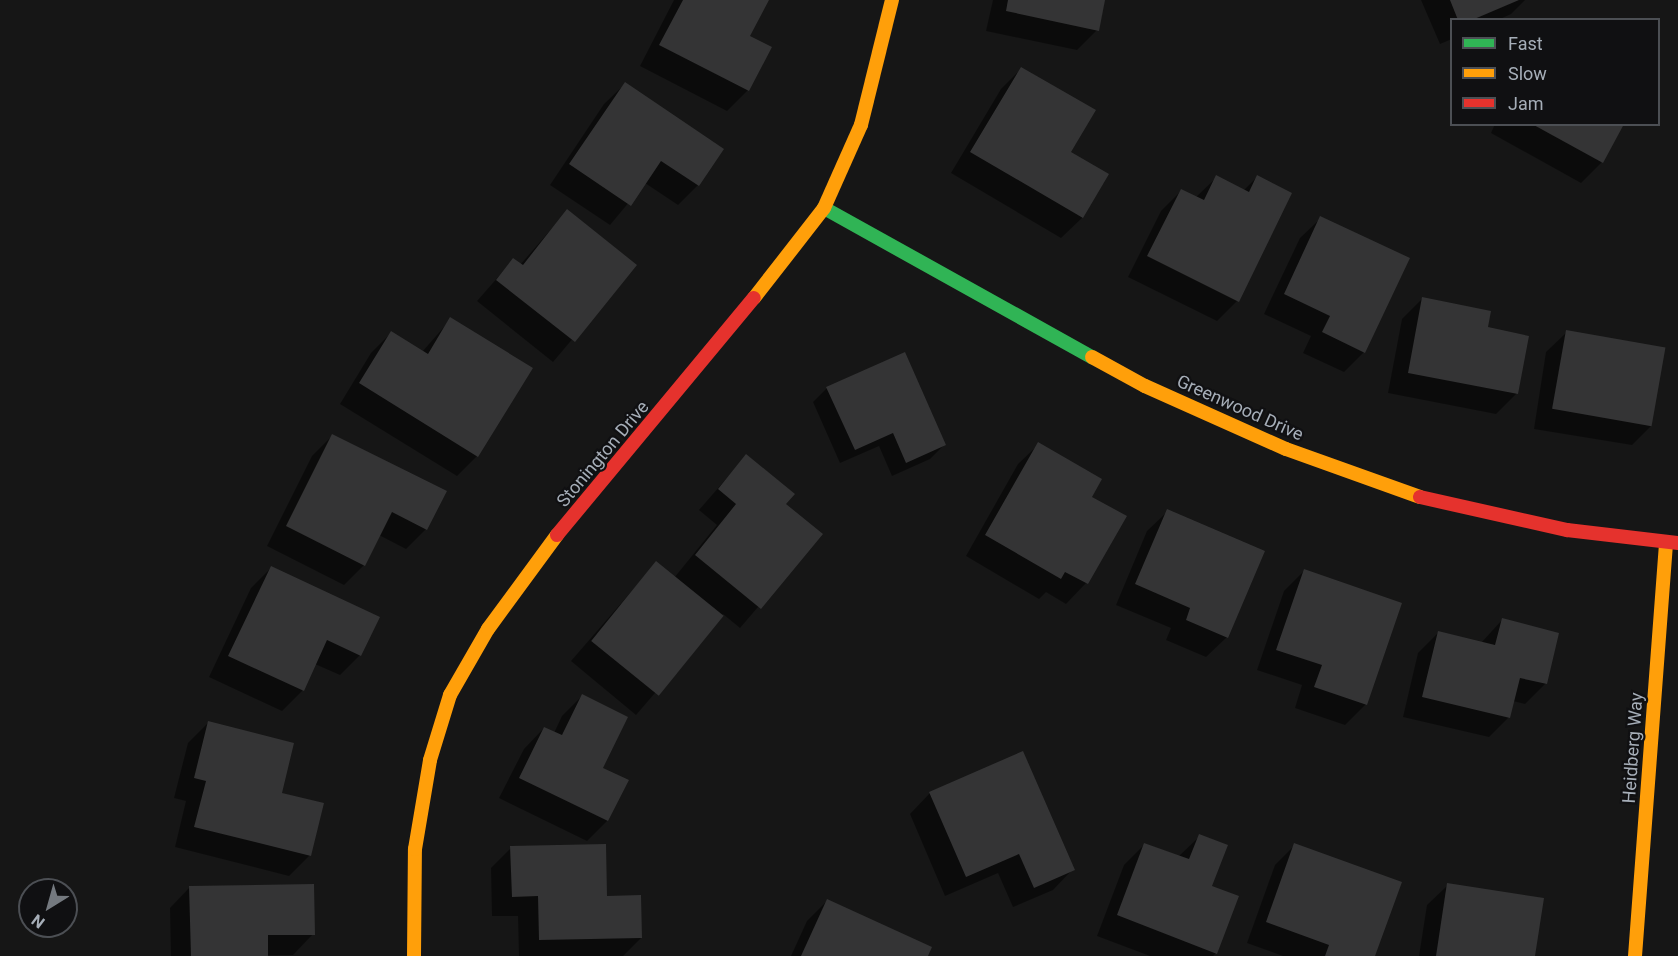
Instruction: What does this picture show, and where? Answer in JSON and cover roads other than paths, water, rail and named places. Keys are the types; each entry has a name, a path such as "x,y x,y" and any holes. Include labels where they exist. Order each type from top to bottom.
{"street":[{"name":"Stonington Drive","path":"414,956 415,849 430,760 450,695 488,629 537,559 707,359 824,208 861,125 892,0"},
{"name":"Greenwood Drive","path":"824,208 1145,386 1286,449 1443,505 1567,530 1672,543"},
{"name":"Heidberg Way","path":"1635,956 1672,543"}]}
